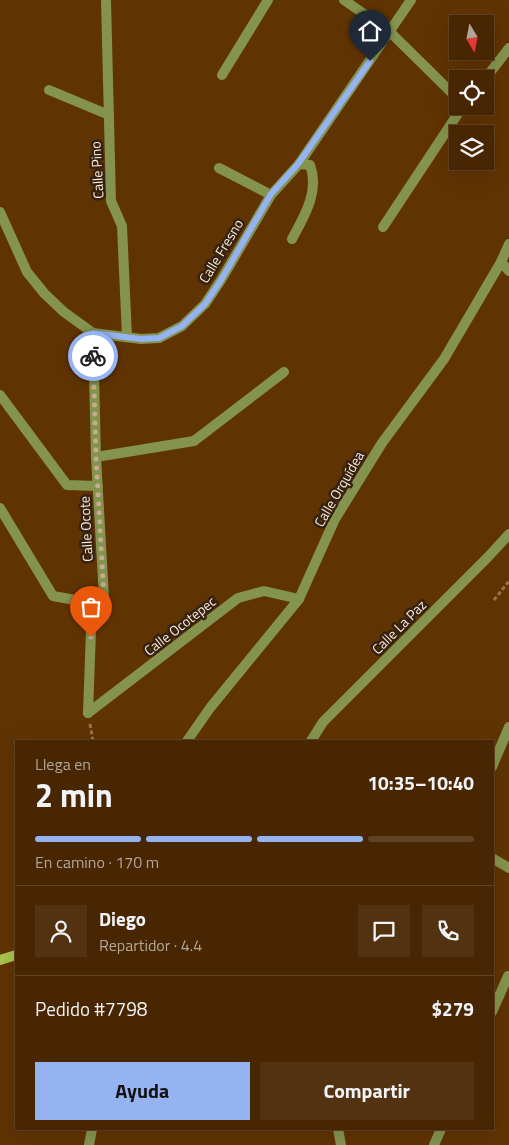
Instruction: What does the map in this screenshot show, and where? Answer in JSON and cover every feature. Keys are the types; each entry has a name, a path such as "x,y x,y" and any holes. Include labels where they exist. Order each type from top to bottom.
{"street":[{"name":"Calle Pino","path":"106,0 111,201 122,226 127,338"},
{"path":"222,75 268,0"},
{"path":"344,0 390,32 449,90"},
{"name":"Calle Fresno","path":"0,212 27,272 44,293 58,306 93,333 127,338 159,338 182,326 199,309 221,280 271,194 298,164 411,0"},
{"path":"492,70 509,48"},
{"path":"49,90 109,115"},
{"path":"383,227 457,115"},
{"path":"292,239 304,216 312,193 314,175 310,166 298,164"},
{"path":"219,168 271,194"},
{"name":"Calle Orquídea","path":"187,740 210,708 299,599 335,519 382,443 444,360 501,262 509,244"},
{"path":"501,262 509,271"},
{"name":"Calle Ocote","path":"92,603 99,604 103,602 104,598 96,457 93,333"},
{"path":"96,457 194,441 284,372"},
{"path":"0,395 67,485 98,486"},
{"path":"0,508 53,596 92,603"},
{"name":"Calle La Paz","path":"312,740 323,722 488,558 509,534"},
{"name":"Calle Ocotepec","path":"92,603 88,713 238,598 264,591 299,599"},
{"path":"494,762 509,727"},
{"path":"494,859 509,868"},
{"path":"0,960 15,955"},
{"path":"494,1008 508,976"},
{"path":"89,1145 92,1130"},
{"path":"338,1130 341,1144"},
{"path":"341,1144 347,1130"},
{"path":"434,1145 441,1130"}],"path":[{"path":"494,600 509,581"}],"way so far":[{"path":"91,637 92,603 99,604 103,602 104,598 96,457 93,356"}],"route":[{"path":"93,356 93,333 141,339 159,338 182,326 205,304 271,194 298,164 370,61"}]}
